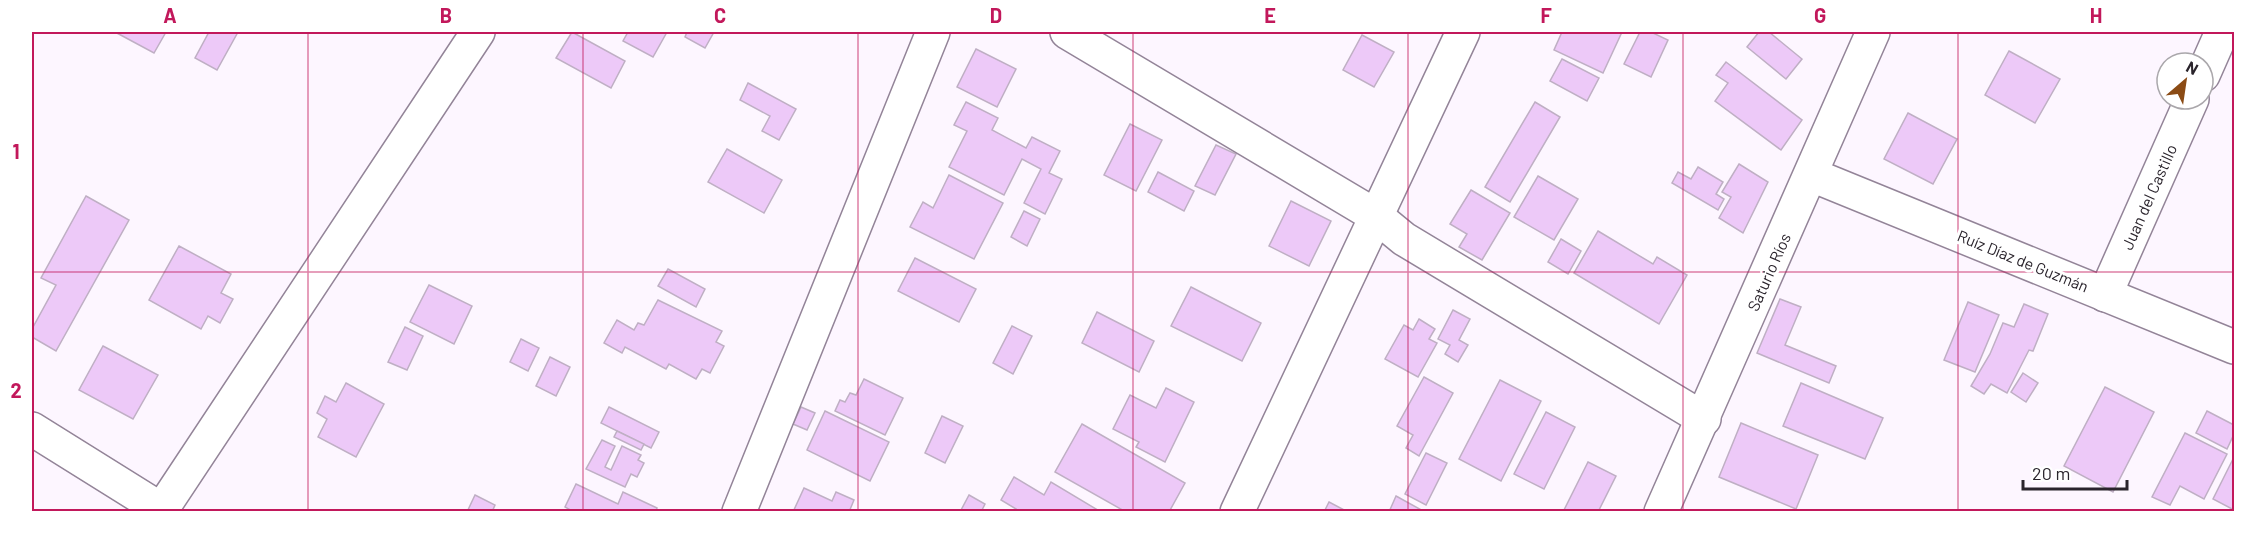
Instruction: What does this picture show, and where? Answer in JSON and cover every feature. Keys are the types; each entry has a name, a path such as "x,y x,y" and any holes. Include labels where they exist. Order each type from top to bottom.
{"street":[{"path":"32,429 162,511 478,32"},
{"path":"739,512 933,32"},
{"path":"1067,32 1376,216 1404,239 1704,419"},
{"path":"1237,512 1463,32"},
{"name":"Saturio Ríos","path":"1661,512 1812,175 1873,32"},
{"path":"2214,51 2222,32"},
{"name":"Juan del Castillo","path":"2105,294 2187,111"},
{"name":"Ruíz Díaz de Guzmán","path":"1812,175 2235,347"}],"building":[{"path":"115,32 166,32 154,53"},
{"path":"209,32 238,32 217,70 195,58"},
{"path":"572,32 625,61 611,88 556,58"},
{"path":"628,32 667,32 653,57 623,41"},
{"path":"687,32 714,32 705,48 685,37"},
{"path":"1562,32 1622,32 1603,73 1554,50"},
{"path":"1640,32 1651,32 1668,40 1651,77 1624,64"},
{"path":"1759,32 1769,32 1802,59 1786,79 1747,47"},
{"path":"1362,35 1394,52 1374,87 1343,70"},
{"path":"976,49 1016,69 997,107 957,87"},
{"path":"2009,51 2060,79 2035,123 1985,95"},
{"path":"1562,59 1599,78 1587,101 1550,81"},
{"path":"1726,62 1802,120 1781,150 1715,101 1728,83 1716,75"},
{"path":"748,83 796,109 779,140 762,131 770,116 740,100"},
{"path":"966,102 998,118 992,130 1026,148 1032,137 1060,151 1049,173 1062,179 1045,214 1024,203 1041,169 1022,159 1004,195 949,167 967,131 954,125"},
{"path":"1535,102 1560,117 1510,202 1485,187"},
{"path":"1908,113 1957,139 1933,184 1884,159"},
{"path":"1130,124 1162,140 1136,191 1104,175"},
{"path":"1216,145 1236,154 1215,195 1195,186"},
{"path":"727,149 782,180 764,213 708,182"},
{"path":"1739,164 1768,182 1743,233 1719,218 1731,197 1722,192"},
{"path":"1698,167 1723,182 1716,194 1724,199 1718,210 1672,183 1678,172 1691,179"},
{"path":"1158,172 1194,191 1184,211 1148,192"},
{"path":"949,175 1003,203 974,259 910,227 923,202 933,208"},
{"path":"1538,176 1578,199 1554,240 1514,217"},
{"path":"1471,190 1510,213 1482,260 1459,247 1467,234 1450,224"},
{"path":"86,196 129,220 56,351 32,337 32,329 56,285 41,278"},
{"path":"1291,201 1331,221 1309,266 1269,246"},
{"path":"1024,211 1040,219 1027,246 1011,237"},
{"path":"1598,231 1653,264 1657,257 1687,275 1659,324 1574,273"},
{"path":"1561,239 1581,251 1568,274 1548,262"},
{"path":"179,246 231,274 221,293 233,299 220,323 208,316 201,329 149,300"},
{"path":"915,258 976,289 959,322 898,291"},
{"path":"668,269 705,289 696,307 658,286"},
{"path":"429,285 472,306 454,344 410,322"},
{"path":"1191,287 1261,323 1242,361 1171,326"},
{"path":"1780,299 1801,307 1785,345 1836,366 1829,383 1757,353"},
{"path":"658,300 722,331 716,342 724,346 710,373 702,369 696,379 669,364 666,369 625,347 622,353 604,343 617,320 634,330 638,323 644,325"},
{"path":"1968,302 1999,315 1975,372 1944,360"},
{"path":"2024,304 2048,314 2033,351 2029,350 2007,393 1991,384 1984,394 1971,386 1990,354 2003,323 2014,327"},
{"path":"1453,310 1470,319 1459,340 1468,345 1458,362 1445,354 1450,345 1438,339"},
{"path":"1097,312 1154,341 1139,372 1082,343"},
{"path":"1419,319 1435,329 1429,339 1437,343 1418,377 1385,359 1404,325 1413,330"},
{"path":"1012,326 1032,336 1013,374 993,363"},
{"path":"405,327 423,336 407,370 388,362"},
{"path":"521,339 539,348 528,371 510,362"},
{"path":"103,346 158,375 133,419 79,390"},
{"path":"550,357 570,367 556,396 536,386"},
{"path":"2023,373 2038,383 2026,402 2011,392"},
{"path":"1424,377 1453,393 1419,456 1406,448 1413,435 1397,426"},
{"path":"864,379 903,398 885,435 835,411 840,400 845,402 850,393 856,395"},
{"path":"1500,380 1541,401 1501,481 1459,459"},
{"path":"346,383 384,404 356,457 318,437 327,419 317,413 325,396 336,402"},
{"path":"1801,383 1883,418 1865,459 1783,426"},
{"path":"2105,387 2154,412 2113,492 2064,466"},
{"path":"1166,388 1194,402 1165,462 1136,447 1139,442 1113,429 1130,395 1156,408"},
{"path":"609,407 659,432 651,448 601,423"},
{"path":"801,407 815,413 807,430 793,424"},
{"path":"825,411 889,442 870,481 807,450"},
{"path":"2207,411 2234,425 2234,434 2227,449 2196,433"},
{"path":"1546,412 1575,427 1544,489 1514,474"},
{"path":"942,416 963,426 945,463 925,453"},
{"path":"1741,423 1818,455 1796,509 1719,477"},
{"path":"1082,424 1185,483 1169,512 1126,512 1055,472"},
{"path":"617,431 644,444 641,450 614,437"},
{"path":"2185,433 2227,454 2204,499 2180,486 2170,505 2152,497"},
{"path":"602,440 615,446 605,467 611,470 622,446 641,455 638,460 644,463 637,477 631,474 625,487 586,469"},
{"path":"1426,453 1447,463 1426,505 1405,494"},
{"path":"2234,457 2234,510 2213,499"},
{"path":"1588,462 1616,476 1598,512 1563,512"},
{"path":"1014,477 1044,495 1051,482 1101,512 1021,512 1001,500"},
{"path":"576,484 618,504 623,492 657,508 656,512 574,512 565,507"},
{"path":"804,488 832,501 836,492 854,500 849,512 793,512"},
{"path":"475,495 495,505 492,512 467,512"},
{"path":"969,495 985,504 981,512 960,512"},
{"path":"1396,496 1425,512 1389,512"},
{"path":"1329,502 1348,512 1324,512"}]}
